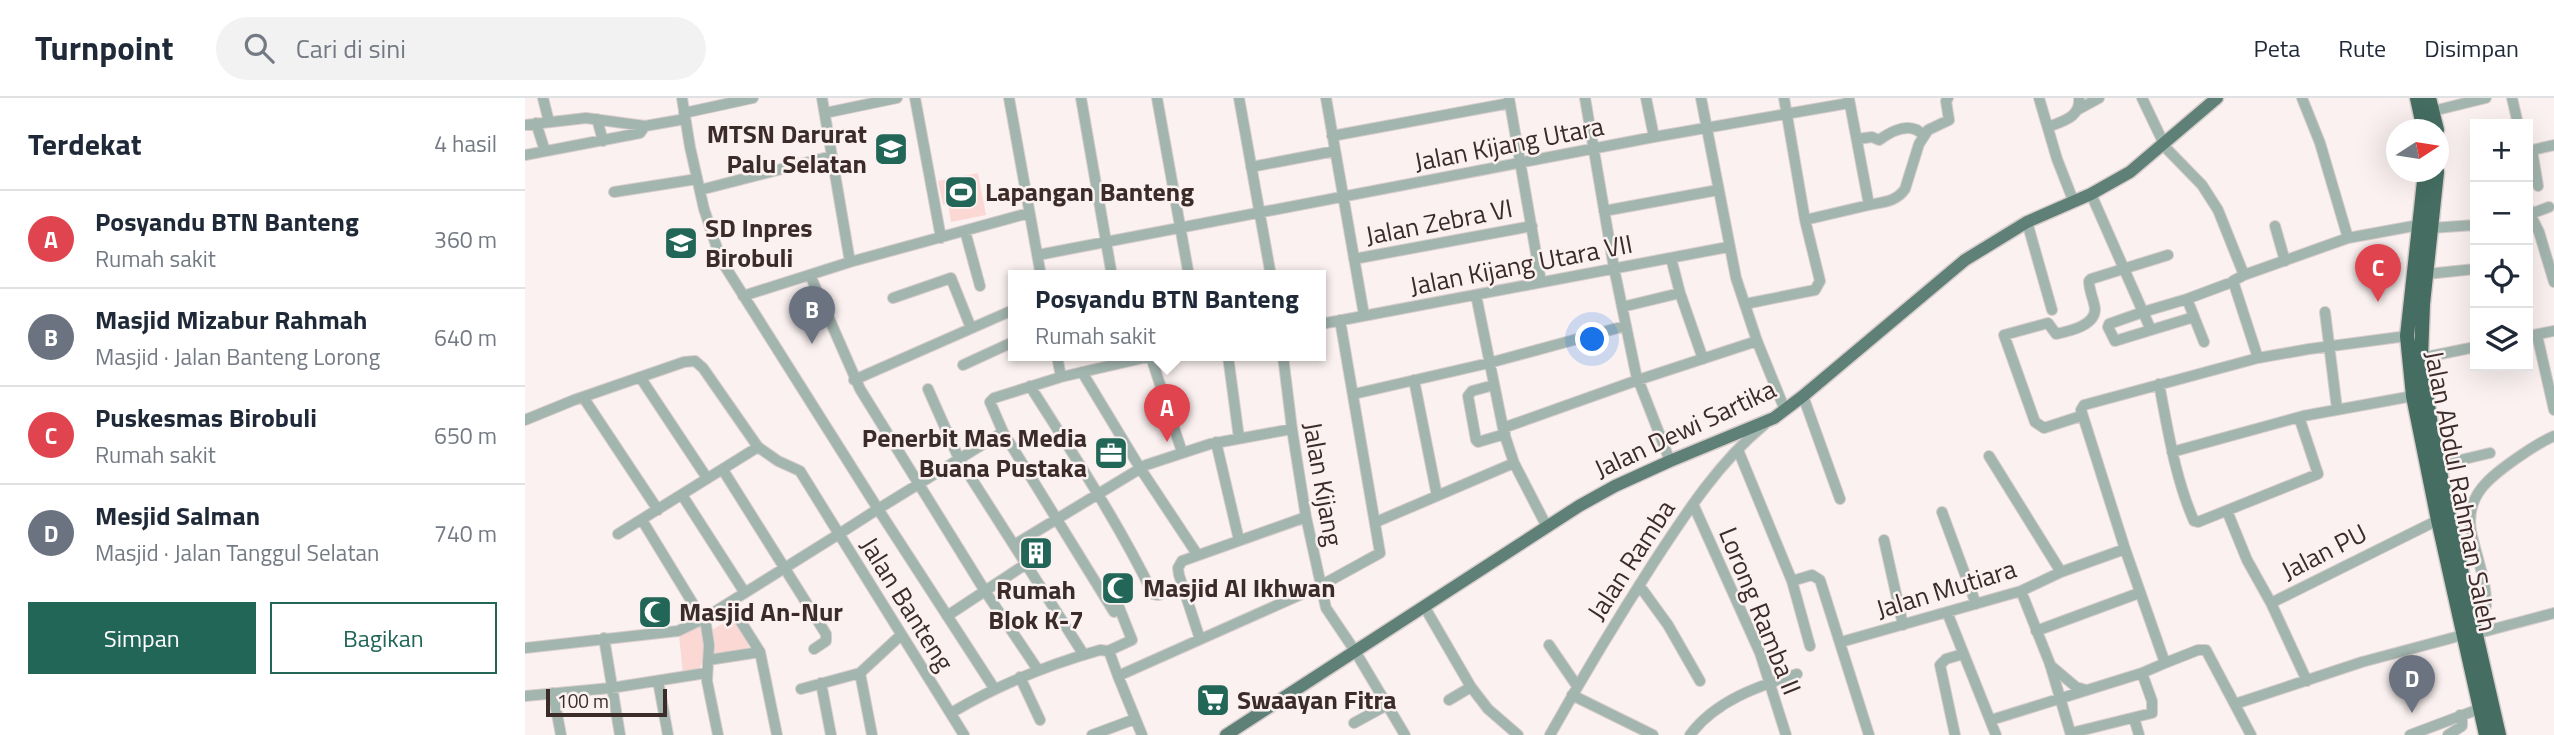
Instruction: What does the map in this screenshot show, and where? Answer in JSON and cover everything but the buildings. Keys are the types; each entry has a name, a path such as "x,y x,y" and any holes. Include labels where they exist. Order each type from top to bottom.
{"highway":[{"path":"2417,98 2422,119"},
{"name":"Jalan Abdul Rahman Saleh","path":"2425,182 2427,274 2421,358 2451,554 2469,635 2499,735"},
{"name":"Jalan Abdul Rahman Saleh","path":"2435,182 2407,336 2413,396 2438,520 2470,612 2469,635 2479,709 2486,735"}],"main road":[{"name":"Jalan Dewi Sartika","path":"1226,735 1546,525 1615,486 1767,422 1804,396 1965,260 2028,222 2091,194 2130,172 2217,98"}],"street":[{"path":"543,98 549,122"},
{"name":"Jalan Banteng","path":"682,98 697,179 708,224 721,260 994,688"},
{"path":"545,151 530,124 586,118 645,126 753,98"},
{"path":"822,98 850,262"},
{"path":"825,113 897,98"},
{"path":"915,98 941,238"},
{"path":"1009,98 1040,270"},
{"path":"1081,98 1111,270"},
{"path":"1157,98 1188,270"},
{"path":"1239,98 1270,270"},
{"name":"Jalan Zebra VI","path":"1326,98 1364,315"},
{"path":"1585,98 1625,326 1638,380 1670,461"},
{"path":"1646,98 1654,137"},
{"path":"1702,98 1728,247 1757,341 1785,410"},
{"path":"1745,304 1815,290 1820,281 1805,220 1784,98"},
{"path":"1805,220 1897,199 1905,189 1924,136 1928,130 1949,120 1945,102 1948,98"},
{"path":"2039,98 2073,200"},
{"path":"2048,127 2075,115 2078,98"},
{"path":"2077,110 2099,98"},
{"path":"2142,98 2164,144 2202,185 2212,202 2244,275"},
{"path":"2302,98 2320,143 2348,239"},
{"path":"2431,104 2484,98"},
{"path":"2512,98 2517,119"},
{"path":"1332,136 1510,100 1541,282"},
{"path":"1849,100 1869,205"},
{"name":"Jalan Kijang Utara","path":"1038,255 1849,100"},
{"path":"597,119 603,141"},
{"path":"525,155 640,134 645,126"},
{"path":"1857,139 1872,137 1879,140 1887,134 1912,126 1924,136"},
{"path":"2533,150 2554,145"},
{"path":"1251,167 1335,151"},
{"path":"700,190 832,156"},
{"path":"2533,163 2539,186"},
{"path":"614,192 697,179"},
{"path":"1604,211 1719,190"},
{"path":"2091,194 2151,330"},
{"path":"2533,211 2549,207"},
{"path":"743,296 850,262 1029,213"},
{"path":"2533,220 2554,282"},
{"path":"2028,222 2052,310"},
{"path":"2258,358 2233,281 2348,239 2425,227 2470,225"},
{"name":"Jalan Zebra VI","path":"1354,259 1532,226"},
{"path":"2275,226 2285,261"},
{"path":"965,231 980,286"},
{"name":"Jalan Kijang Utara VII","path":"1326,323 1728,247"},
{"path":"2081,413 2044,428 2035,422 2004,335 2048,323 2056,334 2086,325 2095,311 2089,281 2168,255"},
{"path":"1671,258 1703,359"},
{"path":"2427,274 2470,270"},
{"path":"810,275 854,380 985,591 1038,670"},
{"path":"893,298 951,278 971,328"},
{"path":"2194,317 2117,342 2108,327 2109,324 2227,284"},
{"path":"1622,307 1680,293"},
{"path":"1476,295 1504,431 1514,463 1546,525"},
{"path":"2187,299 2204,342"},
{"path":"854,380 1008,312"},
{"path":"2325,312 2337,409"},
{"path":"1118,676 1320,586 1379,555 1381,547 1377,522 1341,320"},
{"path":"1354,394 1489,363 1625,326"},
{"path":"2554,331 2533,335 2554,410"},
{"path":"2165,663 2139,593 2081,413 2084,405 2258,358 2407,336"},
{"path":"1494,385 1472,391 1468,396 1478,442 1638,380 1757,341"},
{"path":"963,365 1008,344"},
{"path":"2421,358 2470,348"},
{"path":"1058,361 1061,377"},
{"path":"1114,612 1003,432 991,407 991,400 1030,386 1120,361"},
{"path":"1153,361 1182,452"},
{"path":"1229,361 1239,438"},
{"name":"Jalan Kijang","path":"1284,361 1306,517 1328,612 1355,651 1405,735"},
{"path":"525,420 684,362 698,362 758,447 778,461 800,471 839,534 703,619 678,631 525,648"},
{"path":"1082,372 1140,468 1197,554"},
{"path":"640,377 707,478"},
{"path":"1414,380 1437,496"},
{"path":"2159,384 2172,452 2194,521 2198,522 2318,474 2299,417"},
{"path":"1030,386 1098,493 1153,594 1159,595 1183,586"},
{"path":"928,389 959,459 1084,654"},
{"path":"1804,396 1840,499"},
{"path":"2172,452 2299,417 2413,396"},
{"path":"583,397 658,510"},
{"name":"Jalan Ramba","path":"1550,735 1639,585 1693,504 1738,450 1767,422"},
{"path":"1014,545 1140,468 1216,442 1292,429"},
{"path":"878,509 1003,432"},
{"path":"2470,612 2486,606 2486,594 2469,516 2472,501 2480,487 2492,475 2540,442 2554,436"},
{"path":"1216,442 1239,540"},
{"path":"618,534 758,447"},
{"path":"1738,450 1792,581 1805,620 1810,646"},
{"path":"2439,465 2490,453"},
{"name":"Jalan Mutiara","path":"1989,456 2061,572"},
{"path":"1377,522 1514,463"},
{"path":"723,470 826,634 826,641 814,649"},
{"path":"682,495 745,593"},
{"name":"Lorong Ramba II","path":"1693,504 1762,657 1786,735"},
{"name":"Jalan Banteng","path":"878,509 839,534 964,735"},
{"path":"2227,511 2247,560 2271,603"},
{"path":"1942,512 1976,604"},
{"path":"1200,639 1183,586 1179,565 1182,561 1306,517"},
{"path":"642,520 703,619 709,634 706,673 718,735"},
{"name":"Jalan PU","path":"2308,681 2271,603 2438,520"},
{"path":"1884,540 1903,625"},
{"name":"Jalan Mutiara","path":"1841,642 2021,591 2061,572 2125,549"},
{"path":"947,616 1026,564"},
{"path":"1792,581 1811,575 1819,578 1869,735"},
{"path":"1639,585 1668,625 1700,681"},
{"path":"2021,591 2050,664 2071,734 2151,714 2153,710 2142,673"},
{"path":"2036,631 2139,593"},
{"path":"951,713 994,688 1020,677 1084,654 1103,649 1108,651 1132,640 1115,597"},
{"path":"729,603 760,652 777,735"},
{"path":"1424,606 1471,687 1488,709 1518,735"},
{"path":"1947,612 1996,735"},
{"path":"2235,704 2362,662 2554,613"},
{"path":"801,688 860,673 901,635"},
{"path":"604,638 620,735"},
{"path":"1549,645 1575,690 1653,735"},
{"path":"1991,720 2142,673 2199,650 2206,650 2251,735"},
{"path":"1108,651 1142,735"},
{"path":"708,660 760,652"},
{"path":"1955,735 1940,666 1943,660 1963,654"},
{"path":"2050,664 2076,687 2087,691"},
{"path":"525,696 611,688 706,673"},
{"path":"860,673 872,735"},
{"path":"1690,735 1709,716 1742,693 1797,674"},
{"path":"1020,677 1040,720"},
{"path":"658,681 667,735"},
{"path":"821,683 831,735"},
{"path":"1449,699 1471,687"},
{"path":"553,693 561,735"},
{"path":"1353,723 1387,705"},
{"path":"2410,735 2479,709"},
{"path":"2448,735 2462,726 2460,715"},
{"path":"2134,718 2139,735"},
{"path":"1092,735 1135,719"}],"shaded area":[{"name":"Lapangan Banteng","path":"978,173 986,215 951,222 948,204 943,205 938,181"},
{"path":"734,617 747,637 749,649 715,654 712,630"},
{"path":"702,623 702,663 696,673 683,674 679,635"}],"place":[{"name":"MTSN Darurat Palu Selatan","path":"891,149"},
{"name":"Lapangan Banteng","path":"961,192"},
{"name":"SD Inpres Birobuli","path":"681,243"},
{"name":"Puskesmas Birobuli","path":"2378,302"},
{"name":"Masjid Mizabur Rahmah","path":"812,344"},
{"name":"Posyandu BTN Banteng","path":"1167,442"},
{"name":"Penerbit Mas Media Buana Pustaka","path":"1111,453"},
{"name":"Rumah Blok K-7","path":"1036,553"},
{"name":"Masjid Al Ikhwan","path":"1118,588"},
{"name":"Masjid An-Nur","path":"655,612"},
{"name":"Swaayan Fitra","path":"1213,700"},
{"name":"Mesjid Salman","path":"2412,713"}]}
